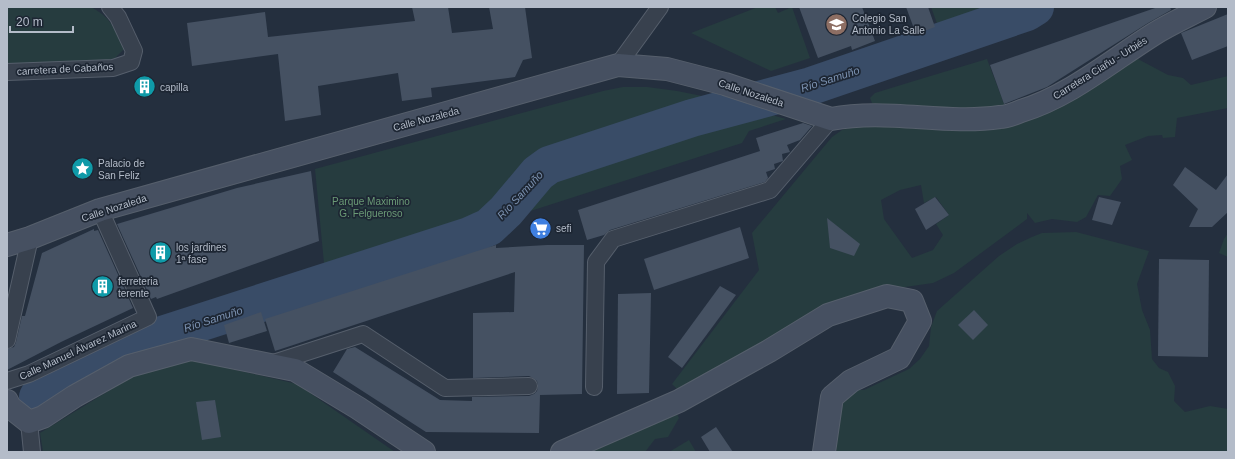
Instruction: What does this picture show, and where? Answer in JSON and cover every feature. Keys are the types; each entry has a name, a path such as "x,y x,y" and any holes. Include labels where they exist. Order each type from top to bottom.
{"street":[{"path":"618,65 660,7"},
{"name":"Carretera Ciañu - Urbiés","path":"839,118 872,115 963,120 1002,117 1036,107 1068,90 1156,33 1205,7"},
{"name":"carretera de Cabaños","path":"7,72 113,68 131,62 134,51 116,10"},
{"name":"Calle Nozaleda","path":"7,245 30,238 100,210 618,65 667,69 740,89 790,106 839,118"},
{"path":"594,387 596,262 613,239 770,190 839,118"},
{"name":"Calle Manuel Álvarez Marina","path":"7,381 29,374 148,317 100,210"},
{"path":"7,340 30,238"},
{"path":"562,452 679,401 769,351 828,315 887,296 912,301 920,321 899,358 851,381 832,396 824,452"},
{"path":"268,365 363,334 445,388 529,386"},
{"path":"29,422 43,417 75,396 129,366 191,349 295,370 358,408 424,452"},
{"path":"7,401 10,407 29,422 32,452"}],"green space":[{"path":"7,7 91,7 108,19 116,30 124,49 115,58 106,61 37,63 7,66"},
{"path":"758,7 775,7 778,13 792,7 810,58 771,71 691,33"},
{"path":"931,7 1000,7 939,29"},
{"path":"1136,58 1168,75 1183,78 1191,85 1228,76 1228,108 1177,118 1175,137 1163,138 1162,135 1148,136 1125,145 1132,160 1120,166 1122,179 1110,196 1098,195 1086,217 1077,222 1052,219 1035,223 1027,213 1027,219 954,273 933,283 884,290 749,352 678,390 672,384 759,270 752,233 832,137 842,130 859,125 994,129 1025,121","holes":["921,185 924,203 936,197 949,215 936,224 943,235 933,250 912,258 884,219 881,200 900,190"]},
{"path":"987,59 1006,109 915,107 872,103 870,98 875,93"},
{"name":"Parque Maximino G. Felgueroso","path":"623,87 647,87 717,99 531,155 500,210 479,226 325,274 315,169 603,91"},
{"path":"739,106 786,119 749,131 742,143 515,216 543,170"},
{"path":"1076,232 1149,251 1137,284 1142,310 1150,330 1152,359 1159,368 1168,372 1175,386 1174,401 1185,412 1210,406 1228,409 1228,452 837,452 832,435 836,406 852,390 864,390 909,369 920,359 929,346 931,327 937,311 999,256 1017,244 1042,233"},
{"path":"1228,233 1228,257 1219,253"},
{"path":"182,361 197,361 297,384 395,452 43,452 40,433 133,376"},
{"path":"676,412 679,418 668,437 655,439 645,452 589,452"},
{"path":"689,440 696,452 669,452"}],"building":[{"path":"412,7 448,7 452,33 493,29 489,7 525,7 532,58 523,60 515,77 431,88 432,97 402,101 398,73 318,86 321,115 285,121 278,54 192,66 187,23 265,12 268,37 415,21"},
{"name":"Colegio San Antonio La Salle","path":"799,7 862,7 875,41 852,50 851,46 818,58"},
{"name":"Colegio San Antonio La Salle","path":"906,7 928,7 935,27 916,34"},
{"path":"1158,7 1170,7 1171,10 1047,87 1004,104 990,65"},
{"path":"1228,14 1228,46 1192,60 1181,33"},
{"path":"803,123 812,126 800,140 787,145 790,152 782,154 783,161 774,164 775,169 766,172 768,178 765,182 610,230 604,235 587,240 578,210 760,151 756,138"},
{"path":"1185,167 1216,190 1228,174 1228,212 1212,227 1189,227 1198,209 1173,185"},
{"path":"311,171 319,241 157,299 156,297 151,299 117,224 237,188"},
{"path":"935,197 949,215 926,230 915,209"},
{"path":"1099,197 1121,202 1112,225 1092,220"},
{"path":"827,218 860,244 854,256 830,248"},
{"path":"740,227 749,258 654,290 644,259"},
{"path":"94,229 94,231 98,230 133,308 61,342 7,370 7,349 14,347 16,342 22,316 25,316 42,253"},
{"path":"496,245 496,248 547,245 584,245 582,394 540,395 539,433 426,432 333,372 347,349 355,347 440,400 472,401 472,397 529,396 534,394 537,391 537,381 529,376 473,378 473,313 514,312 515,272 275,351 265,319"},
{"path":"1159,259 1209,260 1208,357 1158,356"},
{"path":"720,286 736,295 682,368 668,357"},
{"path":"651,293 649,393 617,394 618,294"},
{"path":"974,310 988,325 973,340 958,325"},
{"path":"261,312 267,331 229,343 224,325"},
{"path":"215,400 221,437 202,440 196,402"},
{"path":"716,427 733,452 710,452 701,437"}],"waterway":[{"name":"Río Samuño","path":"38,397 54,386 140,342 469,236 489,227 506,211 538,173 549,165 692,118 811,86 1027,12 1035,7"}],"place":[{"name":"Colegio San Antonio La Salle","path":"837,24"},
{"name":"capilla","path":"145,87"},
{"name":"Palacio de San Feliz","path":"83,169"},
{"name":"sefi","path":"541,228"},
{"name":"los jardines 1ª fase","path":"160,253"},
{"name":"ferreteria terente","path":"103,287"}]}
